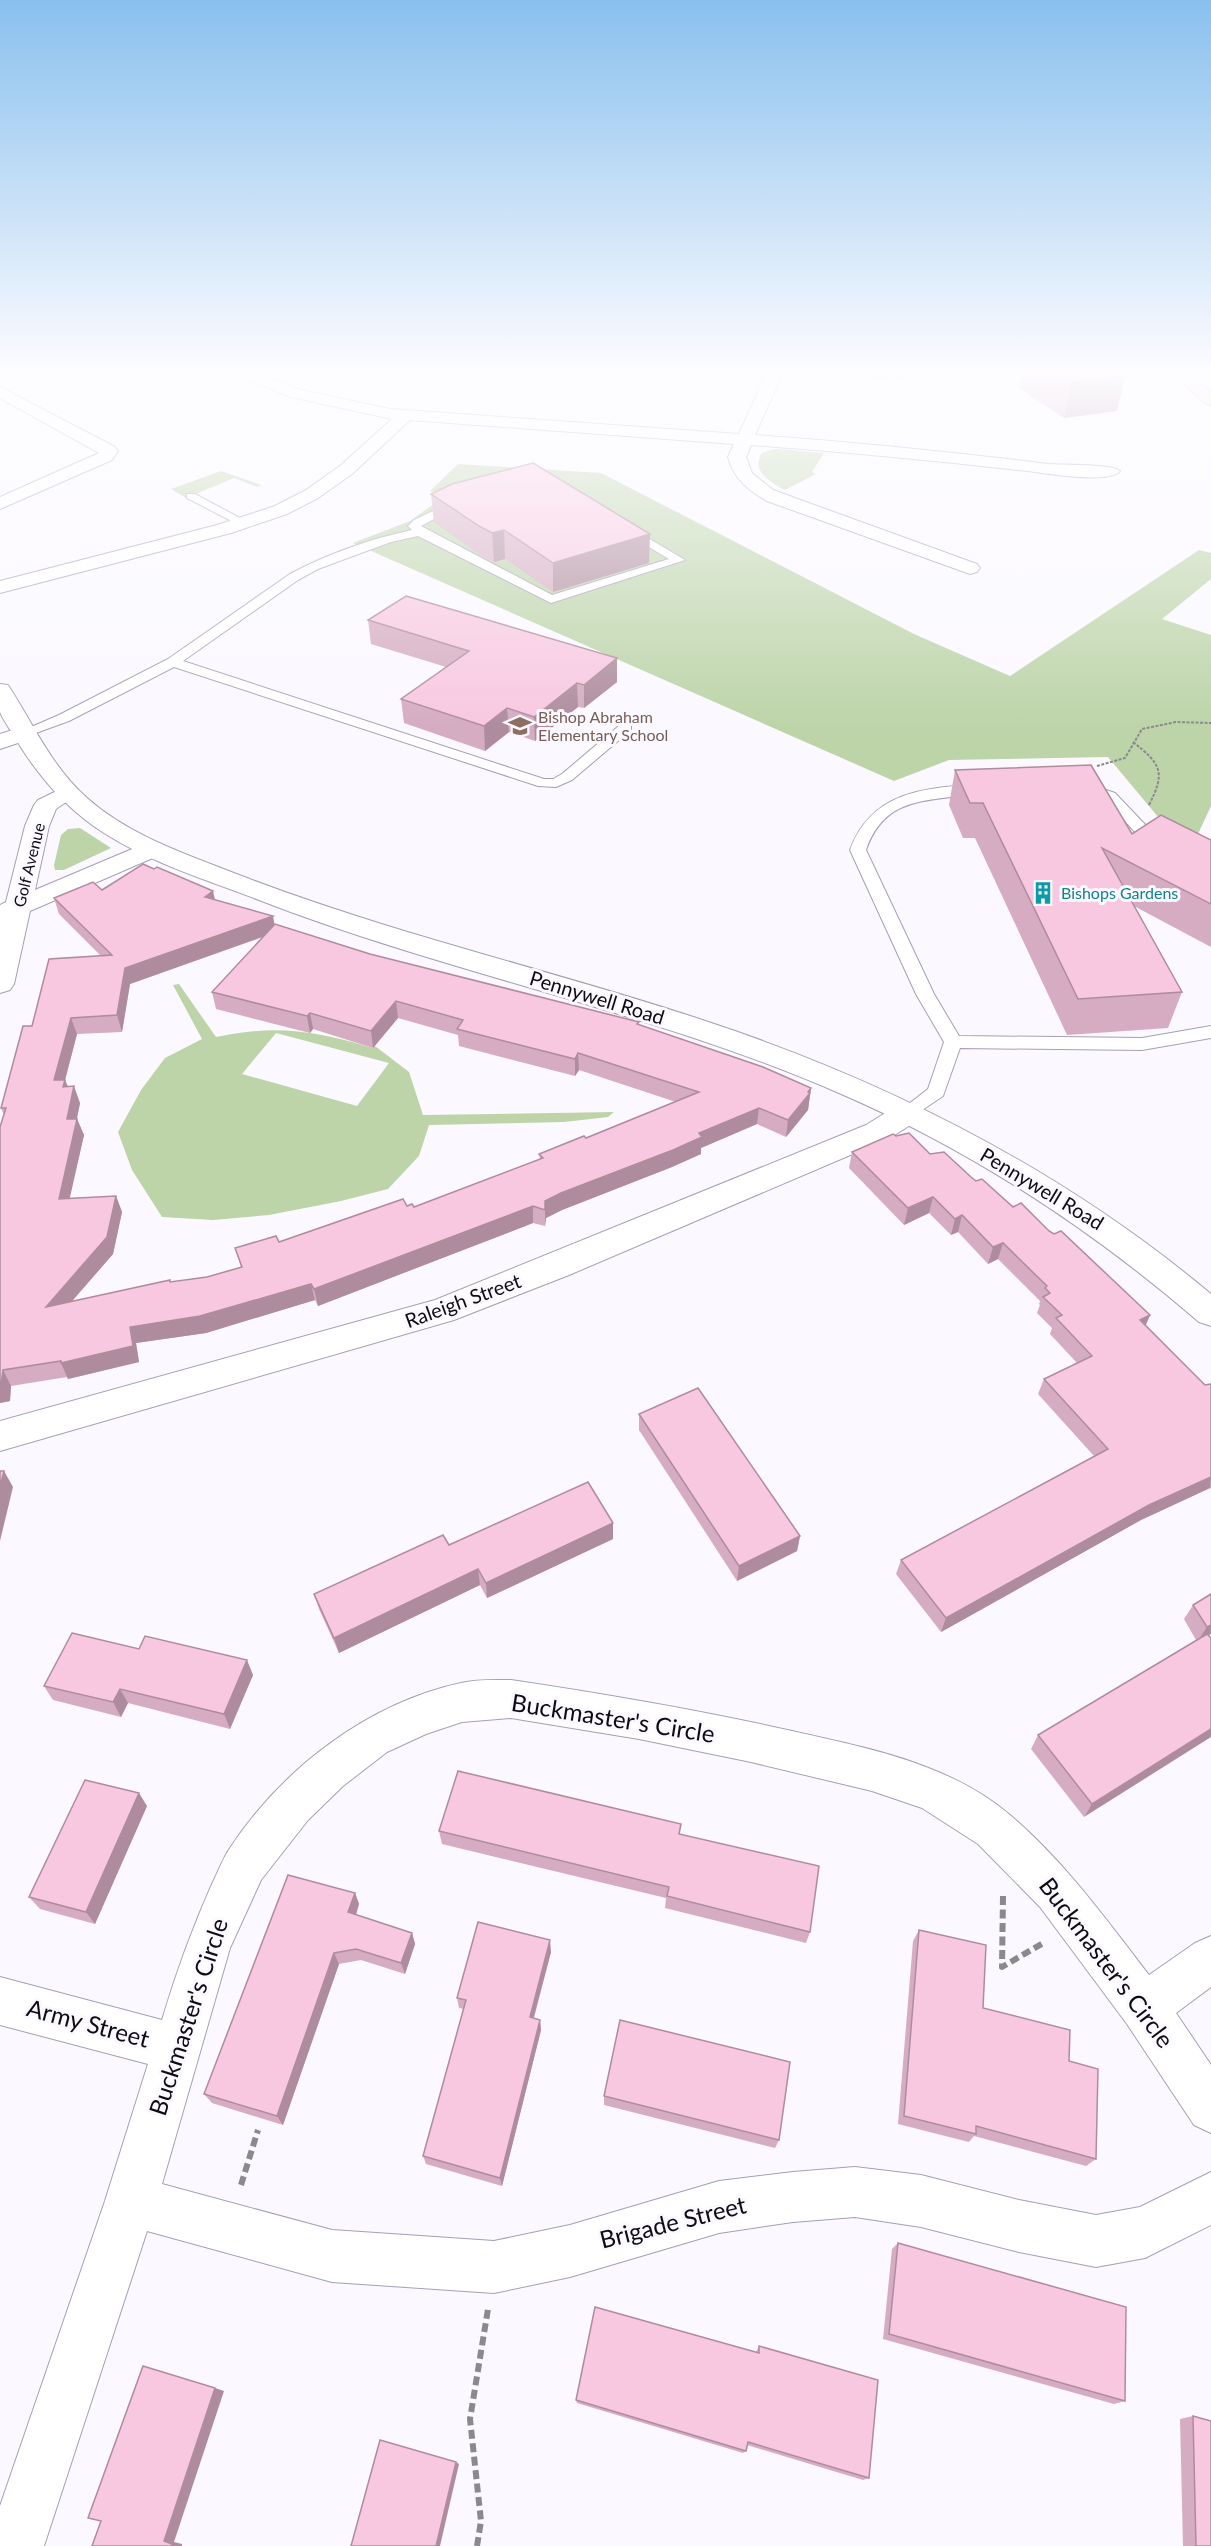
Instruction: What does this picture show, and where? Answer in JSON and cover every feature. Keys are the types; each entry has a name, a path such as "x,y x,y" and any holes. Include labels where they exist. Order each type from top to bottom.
{"street":[{"path":"0,504 29,491"},
{"path":"0,587 245,524 281,510 317,491"},
{"path":"762,491 970,568"},
{"name":"Pennywell Road","path":"0,690 11,738 42,764 67,793 99,820 153,849 254,890 343,922 741,1044 821,1074 1015,1169 1098,1222 1170,1276 1211,1313"},
{"name":"Golf Avenue","path":"0,984 9,910 37,826 46,806 67,793"},
{"path":"9,910 153,849"},
{"name":"Raleigh Street","path":"0,1436 442,1311 557,1266 877,1132 906,1114"},
{"name":"Buckmaster's Circle","path":"15,2546 131,2201 208,1945 245,1864 292,1805 328,1771 372,1738 417,1717 462,1702 511,1699 639,1719 751,1742 872,1770 934,1791 993,1829 1056,1891 1144,2007 1211,2108"},
{"path":"1144,2007 1211,1959"},
{"name":"Army Street","path":"0,2001 176,2048"},
{"name":"Brigade Street","path":"131,2201 332,2256 494,2267 570,2251 719,2206 794,2197 855,2192 921,2201 1019,2226 1096,2241 1145,2232 1211,2198"}],"lane":[{"path":"191,496 245,524"},
{"path":"474,498 464,500 414,526 420,532 551,599 679,560 612,521"},
{"path":"11,738 64,718 172,662 294,577 314,566 374,542 420,532"},
{"path":"172,662 543,783 556,783 567,777 626,727"},
{"path":"1065,784 1088,786 1110,796 1149,838 1211,872"},
{"path":"906,1114 936,1092 953,1042 925,994 858,850 867,826 891,806 915,796 999,787"},
{"path":"953,1042 1142,1044 1211,1032"}],"path":[{"path":"1065,784 1099,765 1125,758 1142,729 1158,723 1188,721 1211,723"},
{"path":"1133,742 1159,766 1161,784 1139,828"},
{"path":"1003,1891 1002,1967 1050,1939"},
{"path":"241,2184 258,2130"},
{"path":"477,2546 481,2521 470,2419 494,2267"}],"green space":[{"path":"174,491 203,491 186,498"},
{"path":"430,491 636,491 914,634 1010,676 1199,550 1211,553 1211,579 1162,619 1211,635 1211,806 1191,849 1179,842 1108,757 949,760 894,781 353,543 410,521 445,496"},
{"path":"80,828 111,848 64,870 55,870 54,865 61,835 68,829"},
{"path":"179,984 216,1037 258,1031 295,1031 332,1037 373,1048 375,1046 409,1072 423,1115 614,1112 608,1117 564,1122 429,1125 419,1156 388,1189 269,1215 213,1220 162,1217 132,1170 118,1132 141,1090 165,1058 202,1039 173,985","holes":["276,1033 389,1063 357,1106 242,1074"]}],"building":[{"path":"438,491 579,491 650,534 553,563 504,530 492,533 431,494"},
{"path":"406,596 617,658 584,685 577,683 534,717 507,708 484,726 401,699 469,651 368,620"},
{"path":"1091,765 1132,834 1161,815 1211,840 1211,904 1102,848 1182,992 1078,999 983,803 970,803 955,770"},
{"path":"143,864 154,869 157,867 213,891 205,897 273,916 125,968 117,1015 71,1018 54,1080 65,1080 63,1087 74,1086 67,1119 77,1119 59,1199 116,1196 107,1237 46,1307 170,1280 170,1282 207,1277 242,1267 235,1248 276,1236 279,1242 403,1199 407,1206 412,1204 414,1207 543,1158 539,1154 584,1136 586,1138 699,1092 578,1053 575,1059 457,1029 463,1020 396,1001 371,1031 310,1013 307,1016 212,992 275,924 370,954 639,1022 637,1024 763,1067 811,1088 808,1092 810,1093 788,1120 759,1108 699,1133 702,1137 673,1150 561,1193 545,1201 545,1210 533,1206 314,1289 311,1284 200,1316 130,1327 133,1346 61,1363 61,1361 3,1370 0,1385 0,1127 6,1108 1,1108 23,1026 32,1026 49,959 112,955 54,898 93,882 102,890"},
{"path":"909,1133 930,1154 944,1152 976,1181 982,1179 1013,1207 1021,1203 1049,1231 1054,1234 1061,1231 1150,1315 1140,1320 1205,1385 1211,1384 1211,1477 1149,1505 946,1618 901,1560 1108,1449 1044,1379 1092,1356 1056,1318 1062,1315 1043,1297 1050,1293 1045,1288 1047,1286 1003,1243 993,1247 962,1215 955,1219 933,1197 908,1208 852,1152 893,1134 896,1136"},
{"path":"698,1388 800,1536 739,1566 639,1414"},
{"path":"0,1471 4,1471 0,1487"},
{"path":"588,1482 613,1523 486,1583 478,1569 334,1638 314,1594 443,1535 449,1545"},
{"path":"1211,1594 1211,1625 1207,1627 1193,1605"},
{"path":"72,1633 139,1649 145,1636 247,1660 224,1714 120,1689 113,1702 44,1686"},
{"path":"1207,1634 1211,1638 1211,1729 1092,1804 1038,1735"},
{"path":"458,1771 681,1824 679,1834 819,1866 810,1932 667,1896 669,1887 439,1831"},
{"path":"85,1780 139,1793 86,1912 29,1897"},
{"path":"288,1875 355,1893 348,1912 412,1933 401,1963 356,1949 334,1953 277,2116 204,2094"},
{"path":"478,1922 550,1940 530,2017 540,2020 500,2178 423,2156 466,2000 457,1998"},
{"path":"919,1930 986,1945 983,2008 1070,2030 1069,2061 1098,2069 1096,2159 976,2126 976,2134 904,2116"},
{"path":"620,2020 790,2062 779,2140 604,2096"},
{"path":"898,2243 1126,2307 1125,2401 889,2334"},
{"path":"595,2307 759,2353 759,2346 878,2380 869,2478 748,2442 746,2451 576,2400"},
{"path":"143,2366 215,2388 164,2541 172,2544 171,2546 92,2546 101,2521 88,2518"},
{"path":"1193,2416 1211,2421 1211,2546 1196,2546"},
{"path":"380,2440 456,2462 436,2546 351,2546"}],"place":[{"name":"Bishop Abraham Elementary School","path":"520,726"},
{"name":"Bishops Gardens","path":"1043,893"}]}
